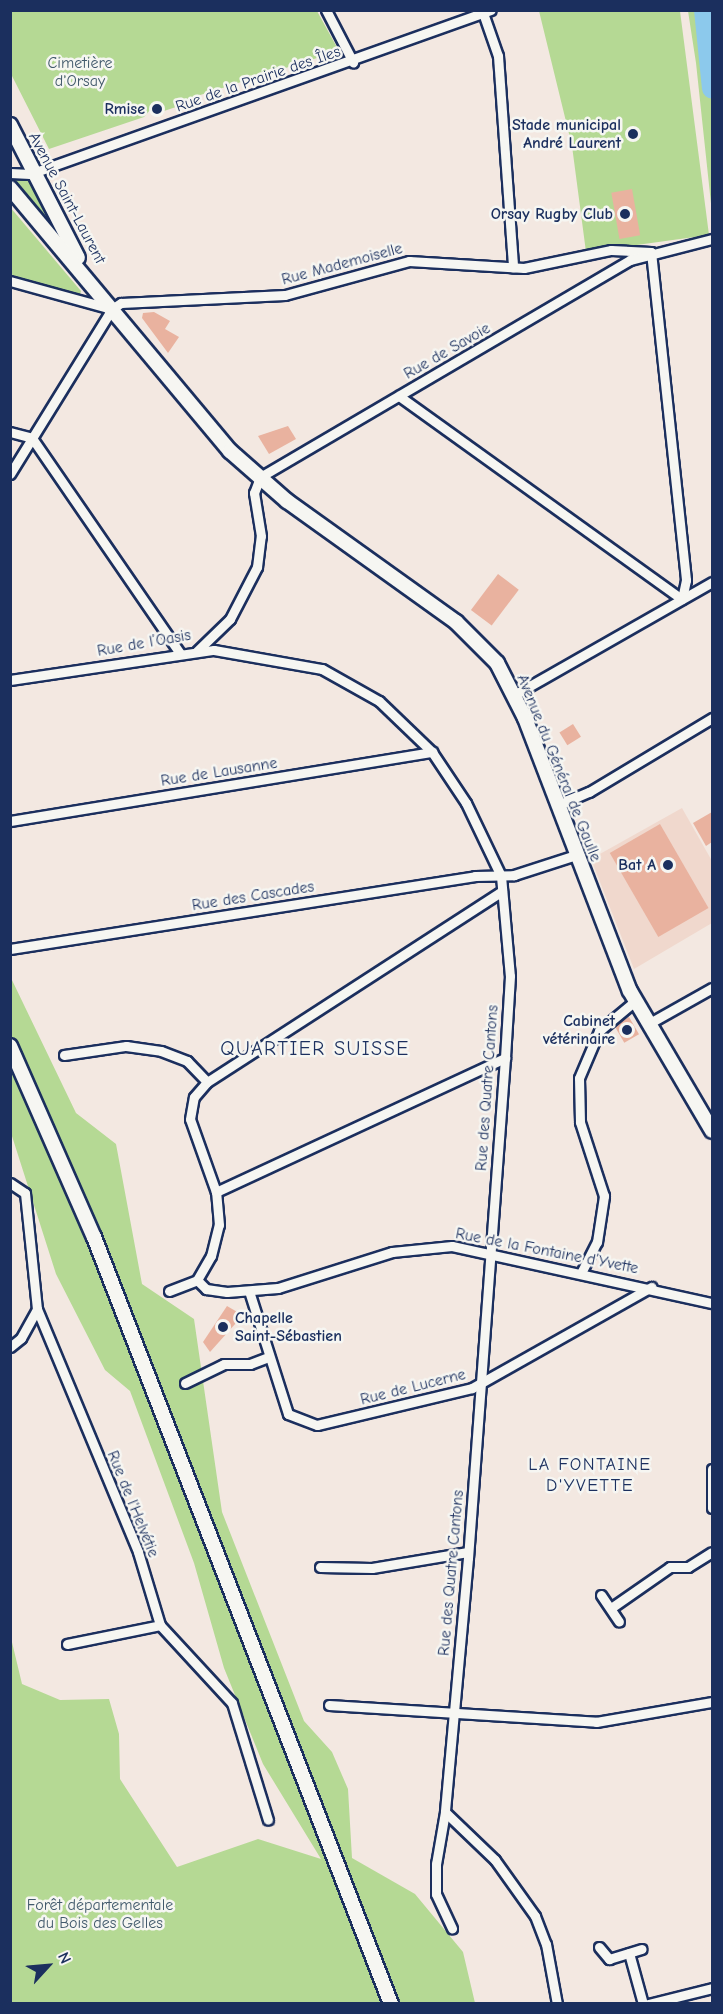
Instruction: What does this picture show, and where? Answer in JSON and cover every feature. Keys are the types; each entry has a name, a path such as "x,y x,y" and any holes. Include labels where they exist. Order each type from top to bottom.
{"main road":[{"name":"Avenue Saint-Laurent","path":"10,125 94,286"},
{"path":"10,188 94,286"},
{"name":"Avenue du Général de Gaulle","path":"94,286 219,439 260,477 456,622 497,663 514,695 635,1001 712,1131"},
{"path":"10,1046 94,1237 391,2004"}],"street":[{"path":"326,10 353,62"},
{"path":"485,12 498,56 513,267"},
{"name":"Rue de la Prairie des Îles","path":"11,173 33,172 353,62 485,12"},
{"path":"11,173 24,154"},
{"path":"682,599 686,580 651,252 712,239"},
{"name":"Rue Mademoiselle","path":"112,309 121,303 285,295 409,261 513,267 611,250 651,252"},
{"name":"Rue de Savoie","path":"260,477 651,252"},
{"path":"10,281 112,309 10,474"},
{"path":"399,396 682,599"},
{"path":"10,432 32,438 180,653"},
{"name":"Rue de l’Oasis","path":"10,680 197,651 230,619 257,567 261,536 254,493 260,477"},
{"path":"514,695 712,582"},
{"name":"Rue des Quatre Cantons","path":"197,651 242,652 322,669 379,701 432,752 466,803 501,876 510,976 505,1058 468,1552 445,1812 436,1864 436,1894 452,1929"},
{"path":"558,805 589,792 712,717"},
{"name":"Rue de Lausanne","path":"10,821 432,752"},
{"name":"Rue des Cascades","path":"10,950 475,876 501,876 576,855"},
{"path":"170,1292 197,1280 211,1256 219,1225 216,1192 190,1119 194,1096 207,1082 502,891"},
{"path":"648,1024 712,988"},
{"path":"581,1273 597,1242 604,1196 580,1122 579,1078 599,1031 635,1001"},
{"path":"64,1055 126,1047 161,1051 187,1061 207,1082"},
{"path":"216,1192 505,1058"},
{"name":"Rue de l'Helvétie","path":"10,1183 25,1193 37,1310 138,1552 160,1625 232,1703 268,1820"},
{"name":"Rue de la Fontaine d’Yvette","path":"197,1280 206,1288 249,1291 278,1288 425,1246 490,1251 712,1303"},
{"name":"Rue de Lucerne","path":"249,1291 268,1357 288,1414 316,1425 482,1384 651,1287"},
{"path":"10,1347 21,1338 37,1310"},
{"path":"185,1383 224,1364 250,1364 268,1357"},
{"path":"712,1469 712,1508"},
{"path":"320,1567 372,1568 468,1552"},
{"path":"611,1608 670,1568 688,1567 712,1552"},
{"path":"601,1595 619,1622"},
{"path":"67,1644 160,1625"},
{"path":"329,1705 454,1710 596,1722 712,1702"},
{"path":"445,1812 495,1860 535,1916 546,1944 557,2004"},
{"path":"599,1947 609,1959 641,1949"},
{"path":"629,1953 643,2004"},
{"path":"648,2004 712,1988"}],"shaded area":[{"path":"682,808 712,861 712,923 634,969 591,859"}],"green space":[{"name":"Cimetière d'Orsay","path":"11,10 317,11 339,51 175,103 176,107 164,111 150,110 144,117 49,149 11,74"},
{"name":"Stade municipal André Laurent","path":"539,11 680,11 709,235 586,252 572,146"},
{"path":"688,11 712,11 712,213 696,63"},
{"path":"10,177 34,180 61,240 11,184"},
{"path":"10,207 81,291 79,299 11,275"},
{"name":"Forêt départementale du Bois des Gelles","path":"11,978 76,1113 116,1144 142,1284 194,1319 222,1512 304,1721 332,1752 348,1789 352,1858 415,1894 463,1952 475,2003 11,2003 11,1638 22,1684 60,1700 109,1699 119,1734 120,1779 177,1867 258,1839 321,1859 263,1764 224,1668 194,1563 130,1391 105,1370 56,1274 11,1133"}],"building":[{"name":"Orsay Rugby Club","path":"632,189 640,235 619,239 611,193"},
{"path":"154,312 170,321 165,329 179,337 168,353 142,318 143,313"},
{"path":"288,426 296,439 269,454 258,436"},
{"path":"498,574 519,590 492,626 471,610"},
{"path":"573,724 581,737 567,745 559,732"},
{"path":"712,812 712,842 706,846 693,823"},
{"path":"660,824 708,908 658,937 610,853"},
{"name":"Cabinet vétérinaire","path":"629,1017 639,1034 624,1043 614,1026"},
{"name":"Chapelle Saint-Sébastien","path":"227,1306 239,1313 236,1323 210,1352 203,1342"}],"waterway":[{"path":"704,10 712,89"}],"place":[{"name":"Rmise","path":"157,109"},
{"name":"Stade municipal André Laurent","path":"633,134"},
{"name":"Orsay Rugby Club","path":"625,214"},
{"name":"Bat A","path":"668,865"},
{"name":"Cabinet vétérinaire","path":"627,1030"},
{"name":"Chapelle Saint-Sébastien","path":"223,1327"}],"district":[{"name":"QUARTIER SUISSE","path":"315,1048"},
{"name":"LA FONTAINE D'YVETTE","path":"590,1476"}]}
